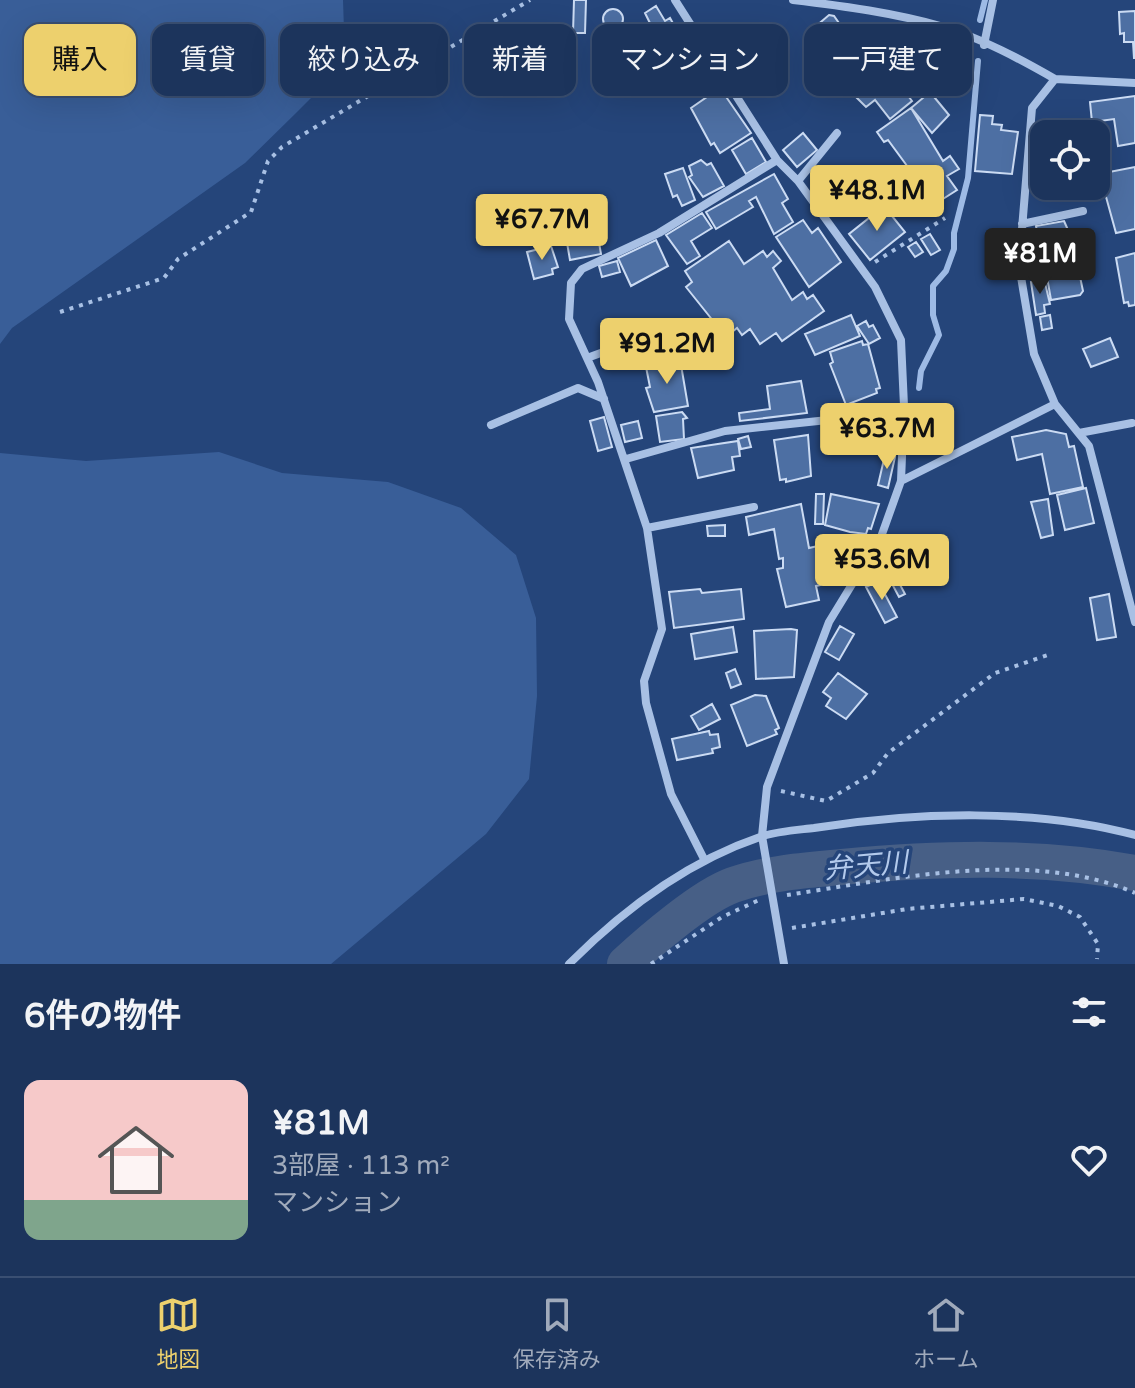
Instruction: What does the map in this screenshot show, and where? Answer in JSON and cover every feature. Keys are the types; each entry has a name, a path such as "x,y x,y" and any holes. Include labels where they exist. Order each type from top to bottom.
{"street":[{"path":"675,0 777,160 798,181 875,287 901,340 904,406 901,481 881,537 829,622 767,787 762,836 770,897 784,964"},
{"path":"793,0 863,9 946,28 984,45 1002,49 1055,79 1135,83"},
{"path":"984,45 993,0"},
{"path":"1055,79 1032,108 1019,265 1034,354 1055,404 1089,446 1135,622"},
{"path":"798,181 837,133"},
{"path":"705,861 671,794 646,703 644,681 662,629 647,528 604,399 569,319 571,283 582,269 659,233 777,160"},
{"path":"1022,224 1083,211"},
{"path":"587,358 628,343 635,333"},
{"path":"491,425 578,388 604,399"},
{"path":"901,481 1055,404"},
{"path":"626,459 725,431 884,414 904,406"},
{"path":"1079,433 1132,423"},
{"path":"647,528 754,507"},
{"path":"569,964 640,900 705,861 762,836 853,822 984,816 1094,823 1135,835"}],"path":[{"path":"60,312 164,278 178,259 251,212 268,161 282,147 530,0"},
{"path":"862,270 945,218"},
{"path":"767,787 826,801 873,773 888,753 995,673 1048,655"},
{"path":"651,964 722,917 770,897 930,872 1055,874 1106,880 1135,893"},
{"path":"778,930 907,909 1024,899 1058,906 1080,917 1098,944 1097,959"}],"shaded area":[{"path":"0,0 343,0 344,24 280,24 280,96 313,96 245,163 12,328 0,344"},
{"path":"219,452 282,473 388,482 461,508 516,555 536,618 537,696 529,779 486,834 331,964 0,964 0,453 86,461"}],"building":[{"path":"574,0 586,0 585,33 576,33 576,24 573,24"},
{"path":"656,6 665,21 670,18 673,24 650,24 645,13"},
{"path":"609,9 617,9 623,15 622,24 603,23 603,15"},
{"path":"1135,11 1134,58 1133,42 1124,42 1124,33 1120,34 1119,12"},
{"path":"829,15 834,16 840,24 818,24"},
{"path":"708,96 726,96 751,133 720,153 714,143 711,145 691,108"},
{"path":"908,96 912,101 890,119 875,100 866,107 856,97"},
{"path":"925,96 933,96 949,115 932,133 911,108"},
{"path":"1135,96 1135,143 1118,146 1114,119 1092,120 1090,102"},
{"path":"911,108 943,161 950,156 959,169 947,176 957,190 935,204 888,140 884,142 877,132"},
{"path":"980,115 993,116 992,124 1002,125 1001,130 1018,132 1012,174 975,171"},
{"path":"803,133 817,150 797,167 783,150"},
{"path":"752,138 766,162 746,174 732,150"},
{"path":"701,160 707,165 711,163 724,186 703,197 689,177 692,175 689,166"},
{"path":"1135,167 1135,229 1116,233 1107,200 1110,200 1110,172"},
{"path":"683,168 695,200 682,206 677,195 673,197 665,174"},
{"path":"774,174 788,199 782,203 793,222 774,234 756,197 749,201 753,207 716,229 706,212"},
{"path":"884,206 905,232 870,260 849,234"},
{"path":"593,209 601,254 570,260 562,214"},
{"path":"702,213 712,228 691,241 700,256 687,264 666,235"},
{"path":"803,220 812,233 818,228 841,262 809,287 776,237"},
{"path":"1064,221 1072,239 1068,239 1069,243 1040,249 1036,226"},
{"path":"930,234 940,250 931,255 921,239"},
{"path":"656,240 668,266 631,286 618,258"},
{"path":"729,241 744,264 763,251 767,257 773,251 781,261 773,268 792,300 803,292 807,299 813,295 824,311 782,341 776,333 760,344 750,329 742,335 737,328 732,332 729,327 722,332 686,287 692,282 685,271"},
{"path":"916,242 923,252 915,257 908,247"},
{"path":"551,246 558,267 552,269 553,274 534,279 527,252"},
{"path":"1135,253 1135,305 1129,306 1128,302 1124,303 1116,258"},
{"path":"617,261 620,272 602,277 599,266"},
{"path":"1079,272 1083,291 1080,295 1051,300 1047,277"},
{"path":"1044,279 1050,304 1044,305 1045,313 1036,315 1031,282"},
{"path":"851,315 860,336 815,355 805,334"},
{"path":"1050,315 1052,328 1042,330 1040,317"},
{"path":"866,321 869,327 873,325 880,338 869,344 857,326"},
{"path":"1110,338 1118,357 1091,367 1083,349"},
{"path":"673,340 677,357 645,365 640,347"},
{"path":"862,341 863,345 868,344 880,388 876,389 877,393 846,405 830,364 833,362 830,352"},
{"path":"680,359 688,406 654,412 646,388 650,387 646,367"},
{"path":"801,381 807,413 740,421 739,413 770,409 767,386"},
{"path":"682,412 687,418 683,419 684,439 660,442 656,416"},
{"path":"604,417 612,447 598,451 590,421"},
{"path":"638,421 642,438 625,442 621,425"},
{"path":"869,425 881,425 881,454 869,453"},
{"path":"1046,430 1066,434 1069,447 1074,446 1083,487 1050,494 1042,454 1017,460 1012,437"},
{"path":"808,435 811,476 786,482 786,479 780,480 774,440"},
{"path":"748,436 751,447 741,449 738,439"},
{"path":"738,441 740,456 732,457 734,470 698,478 691,448"},
{"path":"885,455 895,457 888,488 878,485"},
{"path":"1086,488 1094,523 1065,530 1057,495"},
{"path":"816,494 824,494 823,524 815,524"},
{"path":"831,494 879,504 871,529 868,528 866,534 825,525"},
{"path":"1048,499 1053,535 1041,538 1031,502"},
{"path":"801,504 809,548 818,546 825,584 816,586 819,600 786,607 777,569 783,568 783,558 779,559 774,529 749,535 746,517"},
{"path":"725,525 725,536 708,536 707,526"},
{"path":"833,547 854,552 849,575 828,573"},
{"path":"889,564 905,594 899,597 883,567"},
{"path":"878,581 897,617 885,623 866,587"},
{"path":"700,589 702,593 741,589 744,619 674,628 669,592"},
{"path":"1109,594 1116,637 1097,640 1090,598"},
{"path":"840,626 854,634 839,660 825,652"},
{"path":"733,627 737,652 695,659 691,634"},
{"path":"797,630 794,677 756,679 754,631"},
{"path":"735,669 741,684 731,688 726,673"},
{"path":"838,673 867,694 846,719 826,706 831,698 823,692"},
{"path":"755,695 766,696 779,728 775,730 777,734 747,746 731,705"},
{"path":"712,704 720,719 699,730 691,716"},
{"path":"709,731 710,735 718,734 720,747 712,749 713,753 677,760 672,739"}],"waterway":[{"path":"980,20 985,0"},
{"path":"919,388 921,371 939,335 933,315 933,286 946,271 954,249 954,233 968,178 978,61"},
{"name":"弁天川","path":"625,964 662,932 720,891 773,875 815,869 952,860 1062,863 1135,873"}]}
